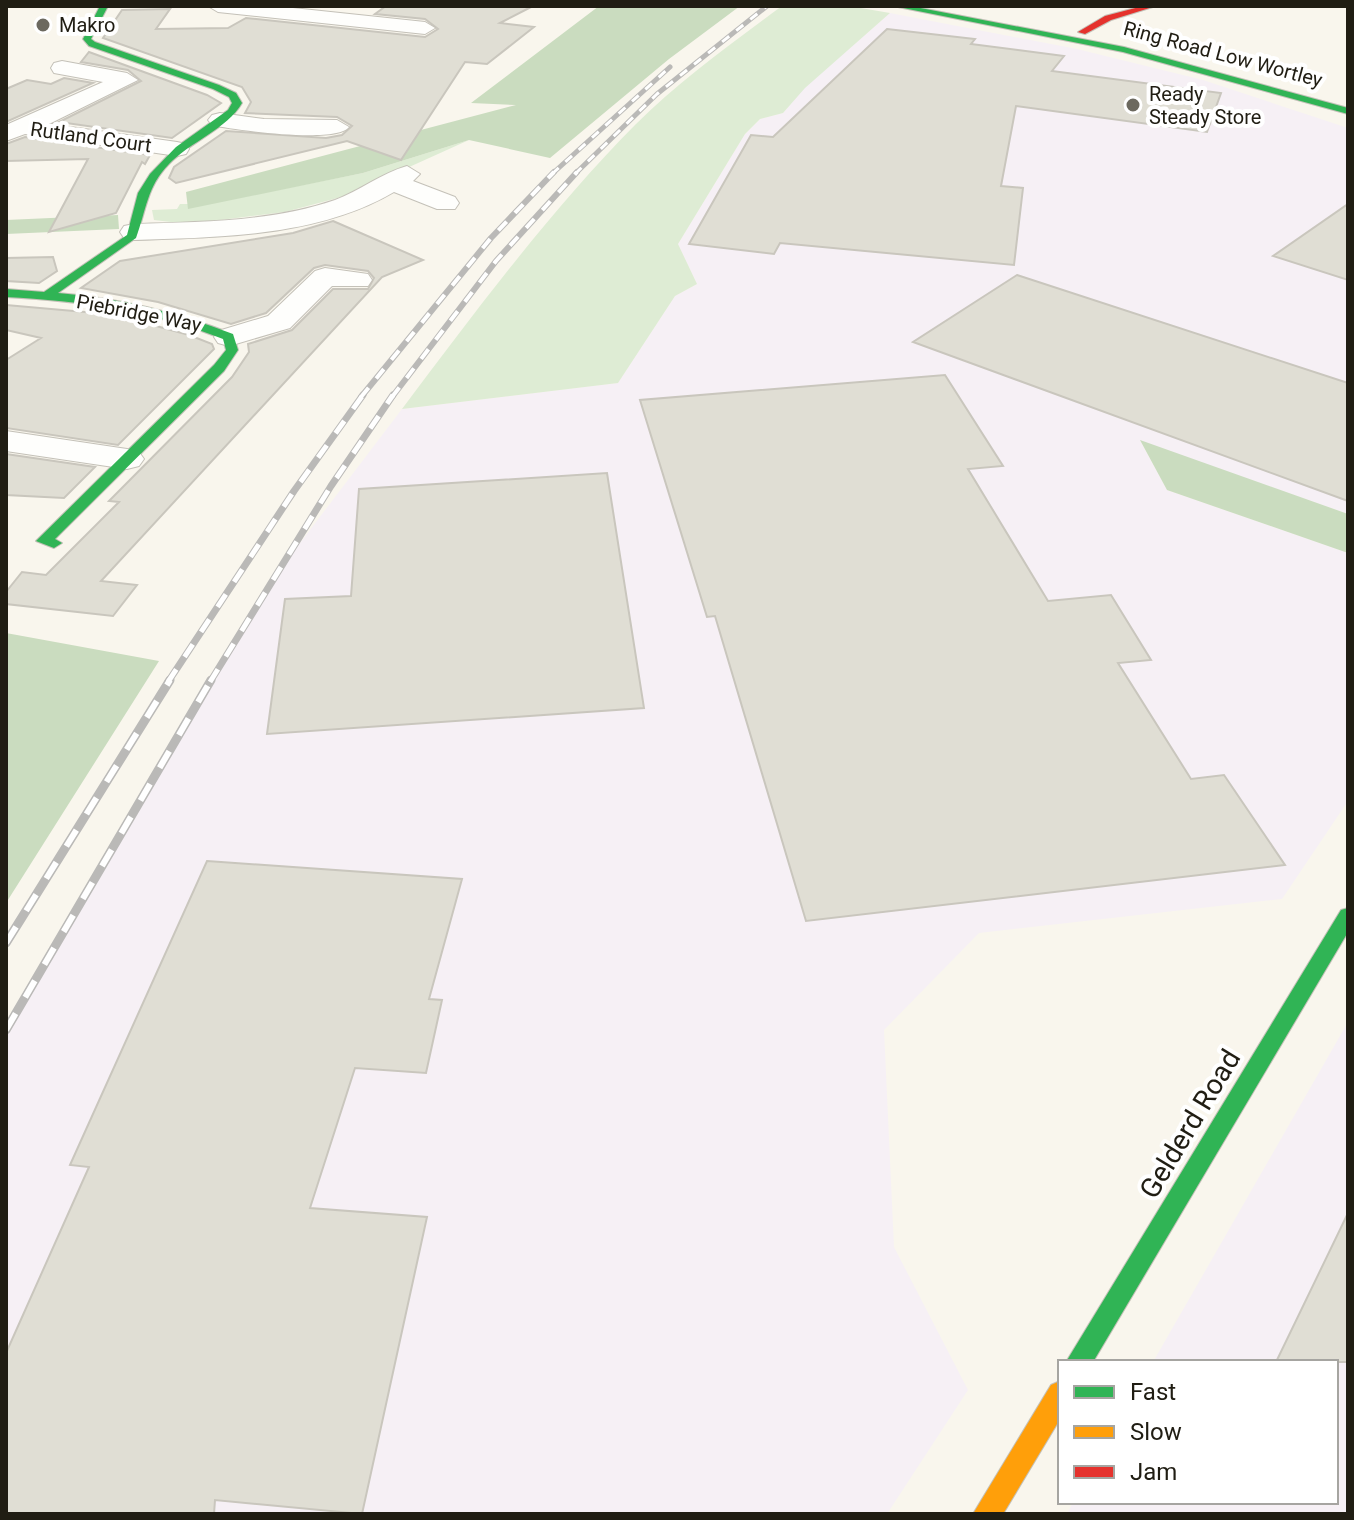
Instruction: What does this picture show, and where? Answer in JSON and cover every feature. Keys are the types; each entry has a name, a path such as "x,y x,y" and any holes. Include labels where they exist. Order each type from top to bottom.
{"main road":[{"path":"47,295 109,255 134,232 135,210 147,183 162,161 232,112 237,103 233,95 87,39 104,6"},
{"name":"Ring Road Low Wortley","path":"897,6 1045,30 1275,87 1348,111"},
{"name":"Ring Road Low Wortley","path":"945,6 1082,32 1348,97"},
{"path":"1082,32 1108,18 1152,6"},
{"name":"Piebridge Way","path":"6,293 47,295 211,328 229,337 232,350 219,368 44,541 54,543"},
{"name":"Gelderd Road","path":"1080,1360 1340,946"},
{"path":"987,1514 1058,1397"}],"street":[{"path":"218,6 425,28"},
{"path":"349,19 367,6"},
{"path":"14,131 127,80 62,68"},
{"path":"220,120 264,126 337,127"},
{"name":"Rutland Court","path":"14,131 177,149"},
{"path":"134,232 219,229 291,219 353,203 400,179 446,203"},
{"name":"Piebridge Way","path":"229,337 279,322 325,277 358,280"},
{"path":"6,441 127,459"}],"shaded area":[{"path":"890,13 1077,49 1203,80 1348,128 1348,514 1141,442 1167,490 1348,553 1348,801 1282,899 979,933 884,1030 894,1247 968,1390 887,1514 6,1514 6,1030 42,966 265,589 402,409 618,383 675,296 697,284 678,244 745,134 760,119 783,113 804,88"},
{"path":"1348,1022 1348,1514 1067,1514 1072,1504 1338,1504 1338,1360 1154,1360"}],"green space":[{"path":"599,6 740,6 669,59 550,158 469,140 363,173 188,209 186,192 516,105 471,103"},
{"path":"782,6 849,6 890,13 805,88 783,113 760,119 745,134 678,244 697,284 675,296 618,383 402,409 514,263 603,158 670,93"},
{"path":"469,140 345,196 285,212 188,224 154,220 152,210 177,209 180,204 188,204 188,208 363,173"},
{"path":"118,215 119,229 6,234 6,220"},
{"path":"1140,440 1348,514 1348,553 1167,490"},
{"path":"6,633 159,661 6,903"}],"building":[{"path":"386,6 533,6 500,23 534,27 487,64 465,62 401,160 347,141 176,183 169,178 174,167 226,131 326,138 342,135 352,126 337,117 245,113 251,102 242,87 103,38 122,10 170,9 156,29 228,28 246,18 425,37 438,29 425,19 375,14"},
{"path":"887,29 975,39 971,44 1064,56 1052,71 1221,93 1207,132 1016,106 1001,186 1023,188 1014,265 780,243 774,254 689,244 751,135 773,137"},
{"path":"89,52 207,95 221,103 172,138 59,122 141,81 128,70 81,62"},
{"path":"64,78 93,83 6,122 6,89 27,80 51,84"},
{"path":"25,137 150,155 145,164 142,162 116,213 49,232 88,159 6,161 6,144"},
{"path":"1348,204 1348,280 1273,256"},
{"path":"333,221 423,260 382,277 101,581 137,585 113,616 6,604 6,592 22,572 46,575 119,502 109,501 232,377 249,352 248,344 292,330 333,289 368,289 374,278 368,271 325,265 314,268 266,313 231,324 158,302 81,288 120,261 293,233"},
{"path":"53,257 57,271 39,283 6,281 6,258"},
{"path":"1017,275 1348,383 1348,501 913,342"},
{"path":"6,305 85,312 138,321 189,335 212,344 214,349 118,445 6,428 6,360 41,338 6,330"},
{"path":"945,375 1003,466 968,469 1048,601 1111,595 1151,660 1118,663 1191,779 1224,775 1285,865 806,921 715,616 707,617 640,400"},
{"path":"6,454 95,467 64,498 6,495"},
{"path":"607,473 644,708 267,734 285,599 351,596 359,489"},
{"path":"207,861 462,879 429,999 442,1000 426,1073 355,1068 310,1208 427,1217 362,1514 215,1500 214,1514 6,1514 6,1353 89,1167 70,1165"},
{"path":"1348,1213 1348,1362 1277,1360"}],"railway":[{"path":"577,172 657,94 767,6"},
{"path":"553,173 670,67"},
{"path":"392,397 496,261 577,172"},
{"path":"361,397 491,238 553,173"},
{"path":"168,682 294,491 363,395"},
{"path":"210,682 331,486 393,395"},
{"path":"6,943 170,680"},
{"path":"6,1030 211,680"}],"traffic: fast":[{"path":"47,295 132,236 136,212 153,176 180,149 232,112 237,103 233,95 216,87 92,44 87,39 104,6"},
{"path":"897,6 1124,50 1348,111"},
{"path":"6,293 91,300 176,318 229,337 232,350 219,368 44,541 54,543"},
{"path":"1080,1360 1348,915"}],"traffic: slow":[{"path":"987,1514 1058,1397"}],"traffic: jam":[{"path":"1082,32 1108,18 1152,6"}],"place":[{"name":"Makro","path":"43,25"},
{"name":"Ready Steady Store","path":"1133,105"}]}
